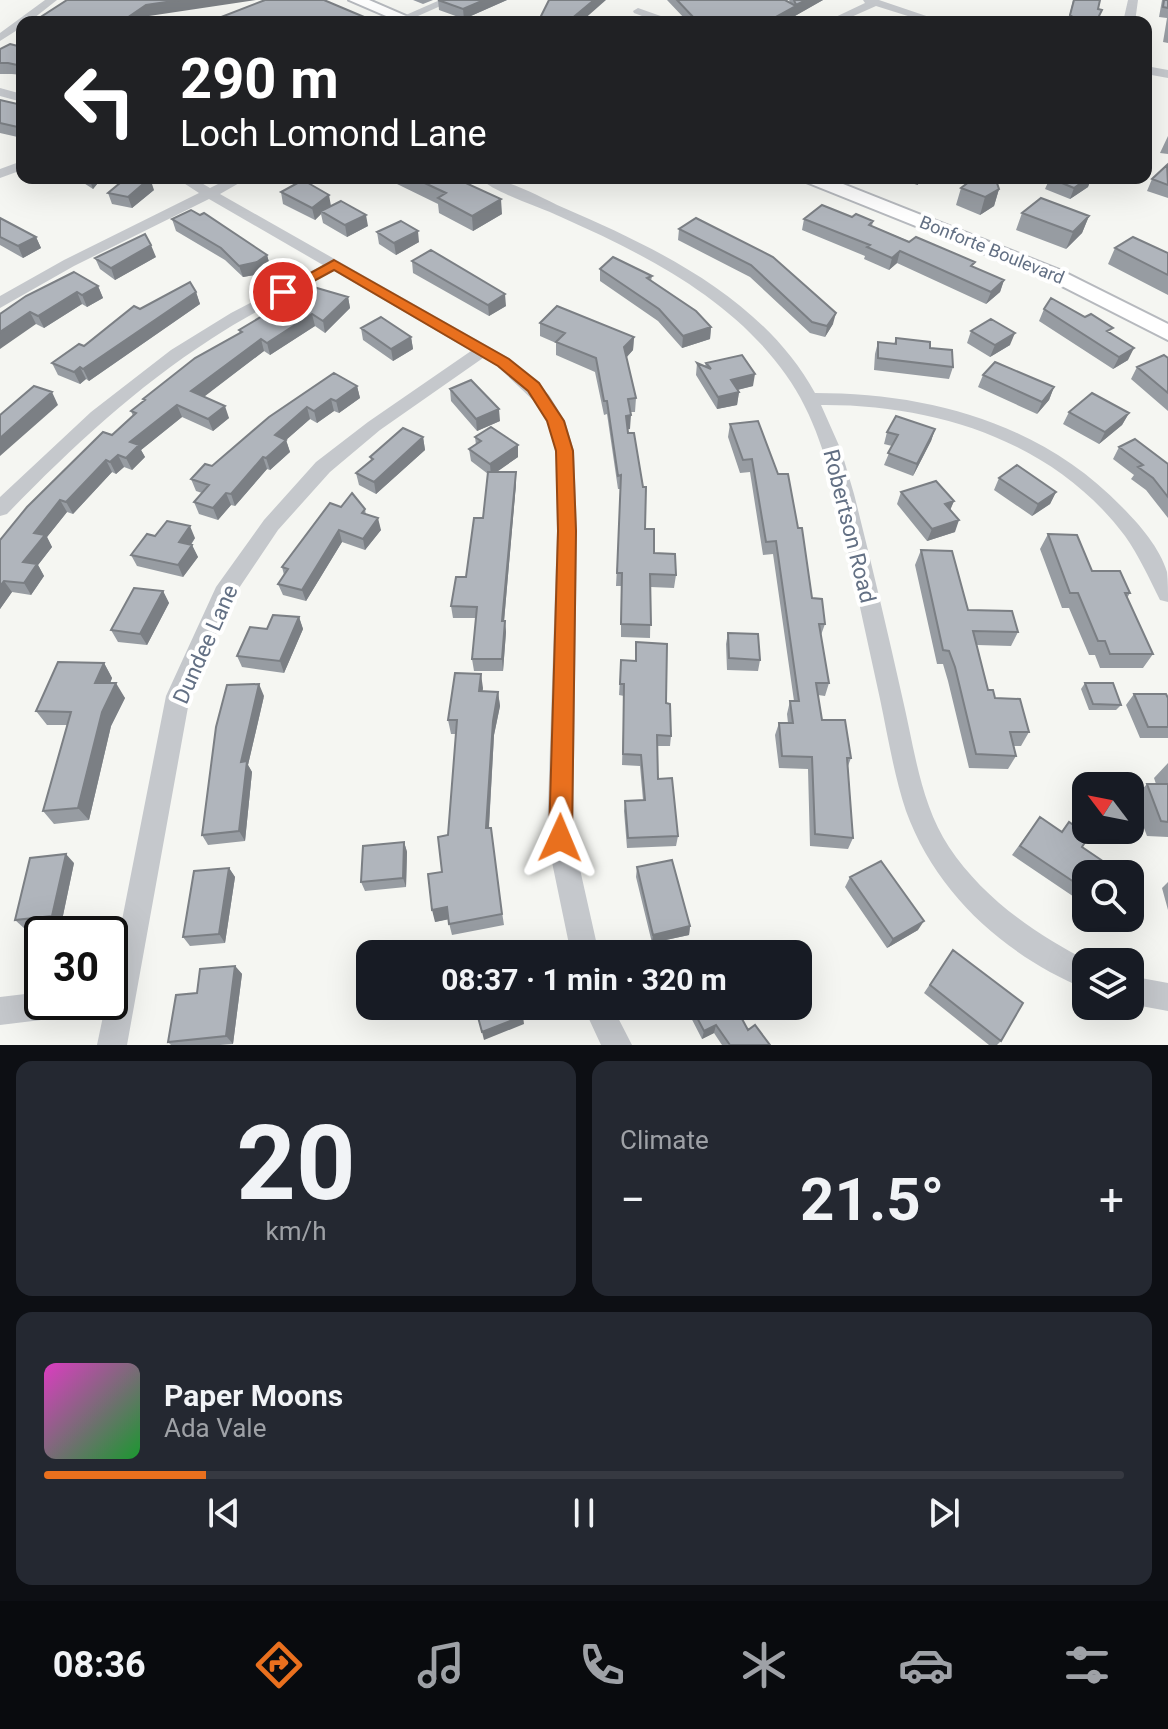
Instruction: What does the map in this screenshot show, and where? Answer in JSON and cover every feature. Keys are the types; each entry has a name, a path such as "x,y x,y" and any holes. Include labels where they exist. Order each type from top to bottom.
{"main road":[{"path":"356,0 398,16"},
{"name":"Bonforte Boulevard","path":"827,184 1055,275 1168,333"}],"street":[{"path":"30,16 52,0"},
{"path":"417,16 449,0"},
{"path":"842,16 871,1 919,16"},
{"path":"638,11 652,16"},
{"path":"193,184 483,350 533,387 556,421 565,451 567,531 560,838 582,940"},
{"path":"0,303 69,263 228,184"},
{"name":"Robertson Road","path":"499,184 670,265 711,291 770,343 810,399 830,442 851,518 909,780 925,829 951,873 987,909 1029,943 1072,967"},
{"path":"0,509 57,450 141,380 207,334 334,265"},
{"name":"Dundee Lane","path":"128,931 178,696 224,593 271,525 323,467 374,426 483,350"},
{"path":"810,399 872,399 915,404 970,420 1011,437 1055,461 1098,494 1124,520 1149,555 1168,594"},
{"path":"1144,993 1168,997"},
{"path":"0,1011 24,1008"},
{"name":"Dundee Lane","path":"112,1045 113,1020"},
{"path":"604,1020 617,1045"}],"building":[{"path":"67,0 180,0 146,5 130,16 42,16"},
{"path":"265,0 324,0 362,16 224,16"},
{"path":"438,0 484,0 463,9"},
{"path":"549,0 594,0 576,15 580,16 541,16"},
{"path":"677,0 785,0 796,6 778,16 692,16"},
{"path":"1074,0 1100,0 1098,9 1102,10 1099,16 1070,15"},
{"path":"10,44 16,46 16,65 0,63 0,49"},
{"path":"0,100 16,104 16,127 0,123"},
{"path":"1167,165 1168,185 1152,179"},
{"path":"119,184 143,184 128,197 108,193"},
{"path":"296,184 310,184 329,195 312,208 281,192"},
{"path":"427,184 468,184 501,199 472,216 438,198 446,193"},
{"path":"966,184 997,184 999,189 985,197 961,188"},
{"path":"1041,198 1089,216 1073,232 1022,213"},
{"path":"341,201 366,215 345,225 321,211"},
{"path":"822,205 852,217 856,214 873,221 869,225 909,242 916,237 975,262 971,266 1004,280 991,292 900,251 892,258 867,247 870,245 804,219"},
{"path":"191,210 200,215 204,213 267,255 257,262 239,266 221,248 172,219"},
{"path":"0,218 36,237 18,246 0,237"},
{"path":"696,218 773,257 836,313 827,326 812,322 751,265 679,229"},
{"path":"401,221 418,231 394,243 377,232"},
{"path":"145,234 151,245 111,268 95,258"},
{"path":"1133,237 1168,253 1168,275 1115,248"},
{"path":"431,250 505,294 488,305 412,261"},
{"path":"613,257 652,276 647,278 696,311 711,327 683,336 659,309 600,269"},
{"path":"74,272 98,286 82,295 77,292 38,316 30,312 0,332 0,314 26,296"},
{"path":"190,282 196,292 83,369 80,367 74,372 52,363 79,344 84,346 134,306 140,309"},
{"path":"310,286 348,297 323,321 312,314 267,343 261,339 191,391 225,406 208,419 177,405 130,442 139,445 126,458 118,455 110,462 106,460 66,502 60,500 34,533 45,535 23,562 37,564 24,583 4,581 0,586 0,540 27,507 103,432 112,435 136,413 131,411 143,399 195,358 242,332 239,330 269,312 277,316"},
{"path":"1051,298 1085,317 1091,314 1113,328 1107,331 1134,348 1119,357 1044,309"},
{"path":"557,306 634,337 624,347 636,398 628,399 631,415 626,416 628,433 634,433 643,487 646,487 645,529 654,529 654,553 675,554 676,575 650,574 651,625 621,624 622,573 617,573 621,475 618,476 607,401 604,401 596,358 556,342 565,333 540,323"},
{"path":"381,317 411,337 391,349 361,328"},
{"path":"991,319 1015,333 995,345 971,331"},
{"path":"896,338 930,342 930,348 952,350 953,367 878,358 878,342 896,344"},
{"path":"742,355 755,374 731,380 739,392 718,397 697,363 711,369 706,363"},
{"path":"1164,355 1168,358 1168,393 1137,367"},
{"path":"995,362 1054,387 1042,402 983,375"},
{"path":"334,373 357,386 336,401 331,399 314,411 307,407 275,435 286,440 266,458 263,457 231,494 226,493 213,508 194,502 209,485 191,479 205,464 212,466 269,417"},
{"path":"471,380 499,409 476,419 450,389"},
{"path":"34,386 52,392 0,438 0,415"},
{"path":"1092,393 1129,413 1105,432 1069,412"},
{"path":"896,416 935,429 917,464 888,453 898,435 887,432"},
{"path":"758,421 778,474 788,474 798,528 802,528 812,598 822,599 825,624 819,624 829,683 816,683 822,720 845,720 851,758 847,758 853,838 815,834 812,757 782,756 779,723 793,723 790,701 799,701 776,541 766,542 752,459 743,460 730,424"},
{"path":"491,427 518,445 490,464 469,449 481,441 475,437"},
{"path":"403,428 423,437 374,482 356,473 373,459 370,457"},
{"path":"1135,439 1168,464 1168,497 1153,478 1138,467 1143,465 1119,447"},
{"path":"1017,465 1056,492 1038,504 999,478"},
{"path":"488,472 516,472 502,621 505,621 502,659 472,659 477,607 451,606 456,577 466,577 474,518 483,518"},
{"path":"936,481 954,501 945,504 959,520 932,529 901,492"},
{"path":"352,493 365,509 362,513 378,518 363,539 339,530 302,590 278,584 288,569 282,567 330,503 341,507"},
{"path":"167,521 190,526 179,542 192,545 178,565 131,555 147,534 155,536"},
{"path":"1048,534 1077,535 1092,571 1120,571 1130,593 1125,593 1153,654 1110,654 1105,641 1098,641 1078,593 1070,593"},
{"path":"921,550 952,551 968,610 1012,611 1018,632 973,631 988,690 993,690 995,698 1020,699 1029,732 1010,732 1016,756 976,754 955,667 949,651 943,650"},
{"path":"134,588 163,591 140,634 111,630"},
{"path":"273,615 299,617 280,661 237,656 250,627 267,629"},
{"path":"728,633 758,634 760,660 729,658"},
{"path":"636,642 667,644 666,703 670,704 671,736 657,735 658,779 672,778 678,836 628,838 625,801 645,800 641,755 623,754 624,684 620,684 621,660 636,661"},
{"path":"58,662 104,663 95,683 116,683 102,712 78,808 43,811 71,712 36,711"},
{"path":"455,673 481,674 479,691 498,692 493,721 486,828 491,828 502,914 449,924 447,907 432,910 428,874 442,872 438,837 448,835 457,720 448,720"},
{"path":"1085,683 1113,683 1121,705 1093,704"},
{"path":"259,684 241,762 247,761 239,831 202,835 216,727 227,685"},
{"path":"1134,694 1166,694 1168,727 1148,727"},
{"path":"1147,784 1168,784 1168,822 1161,821"},
{"path":"1040,817 1062,832 1069,822 1072,824 1072,844 1084,844 1082,847 1101,860 1072,860 1072,881 1020,846"},
{"path":"404,842 403,878 361,882 363,846"},
{"path":"66,854 52,916 24,916 24,919 15,920 30,858"},
{"path":"672,860 690,926 653,935 637,867"},
{"path":"881,861 924,921 893,939 850,877"},
{"path":"229,868 219,934 183,937 194,871"},
{"path":"953,950 1023,1003 1001,1041 930,985"},
{"path":"235,966 226,1036 168,1042 176,995 197,993 200,969"},
{"path":"479,1020 513,1020 482,1032"},
{"path":"698,1020 743,1020 748,1030 755,1025 770,1045 730,1045 716,1025 704,1031"}],"route":[{"path":"283,292 334,265 503,362 533,387 556,421 565,451 567,531 560,838"}]}
